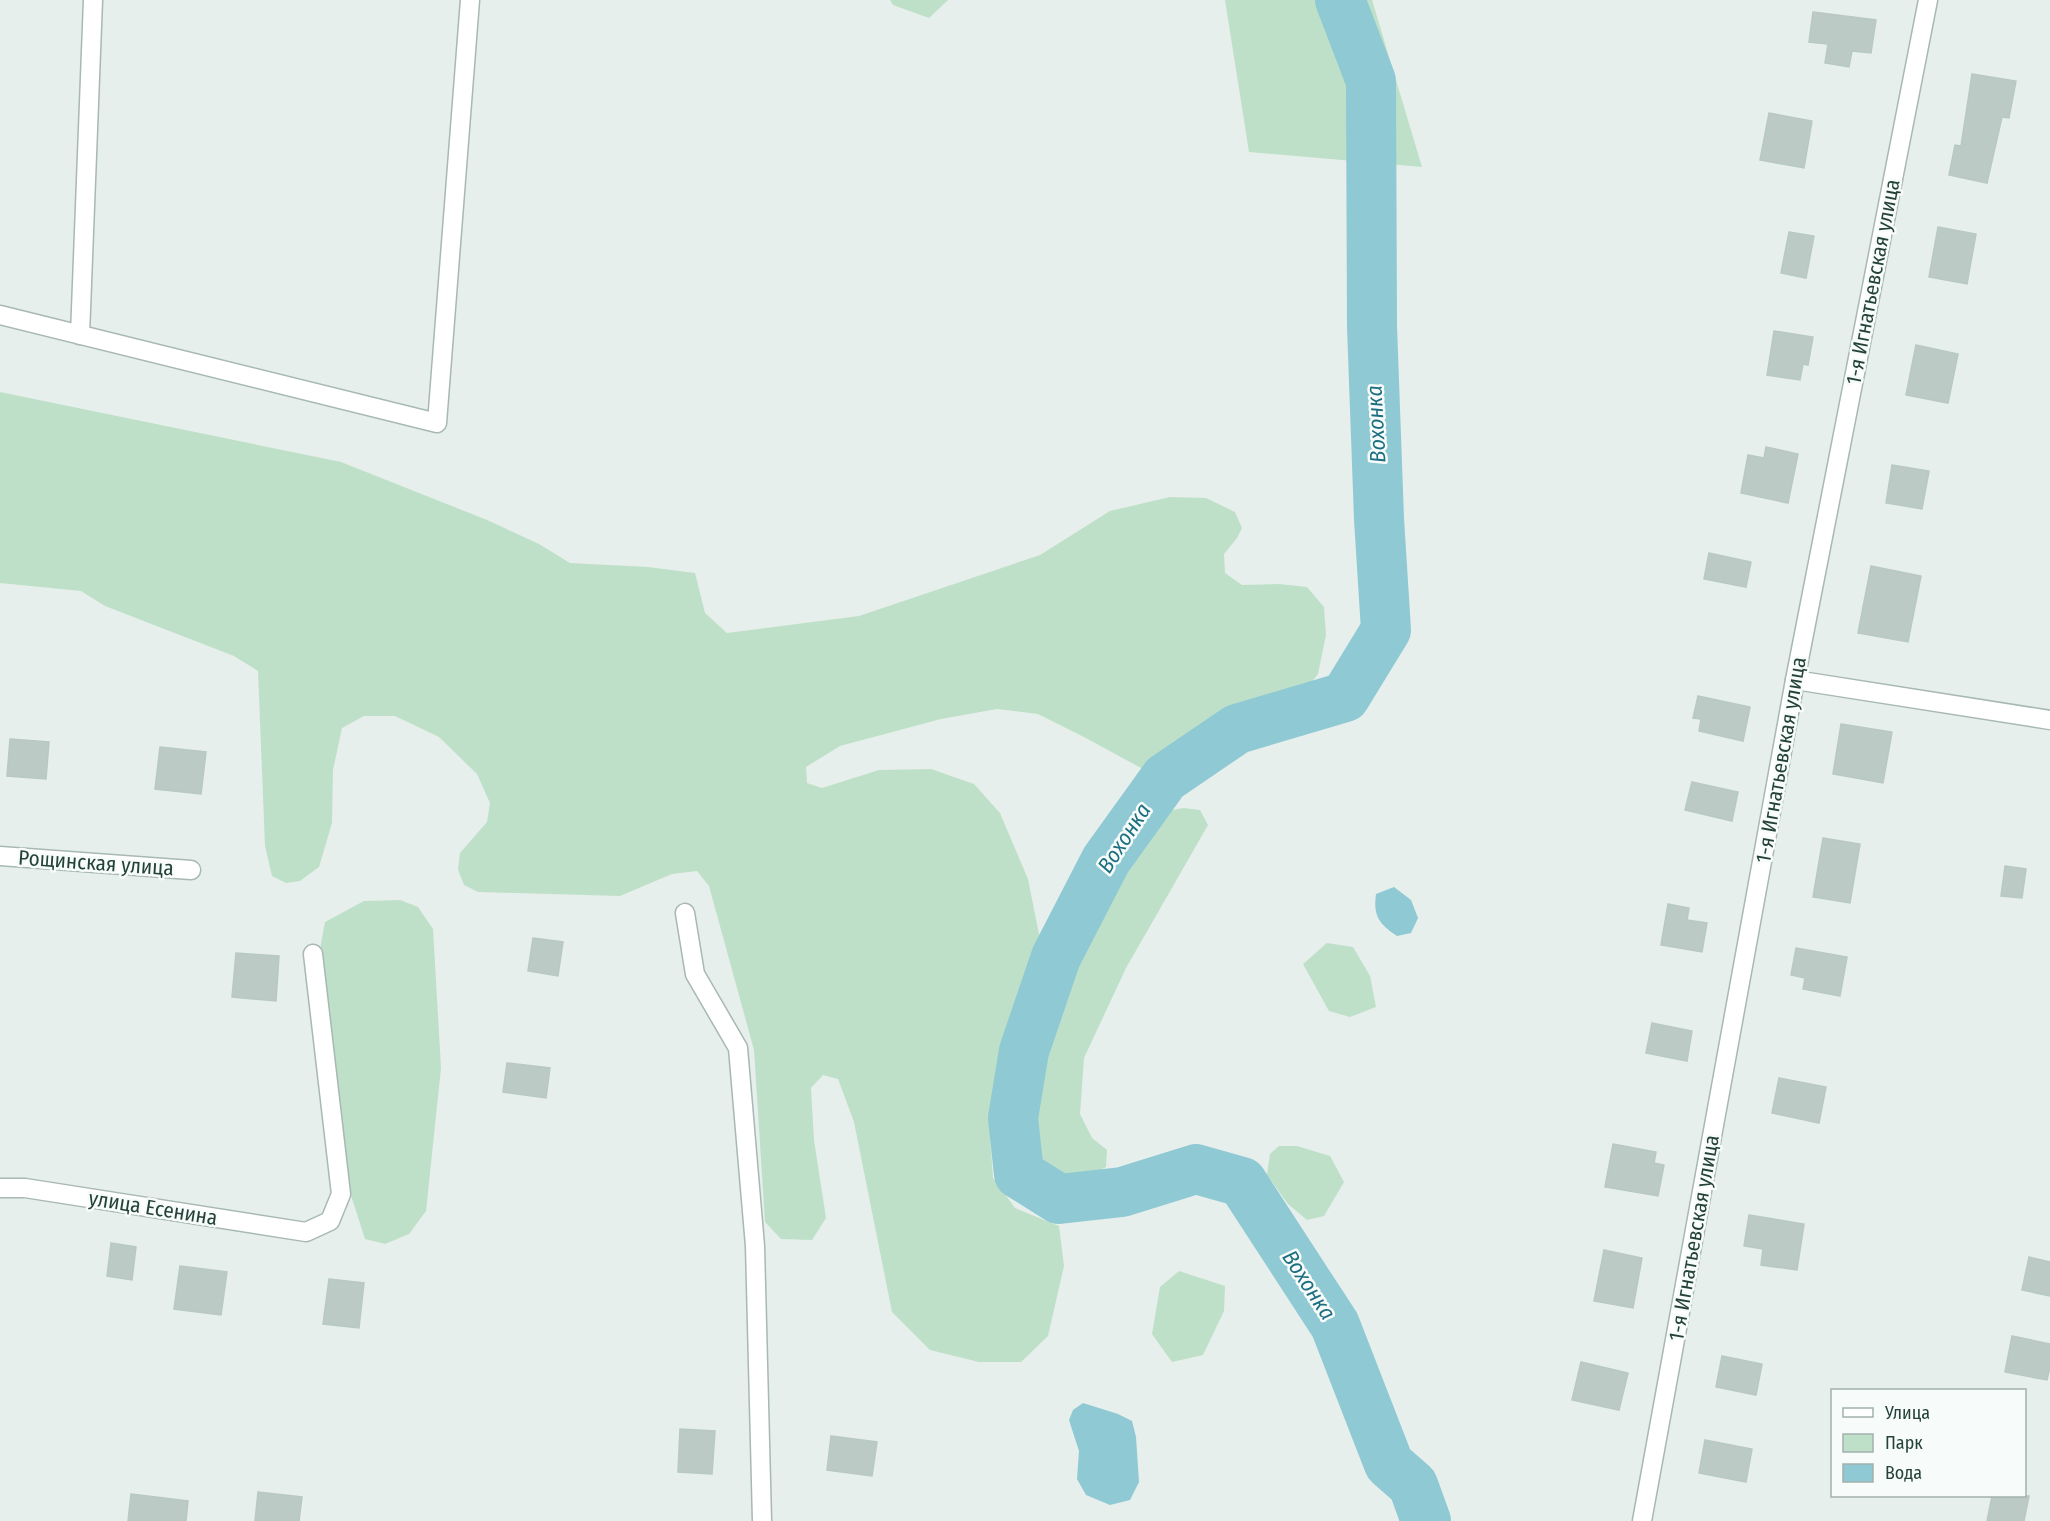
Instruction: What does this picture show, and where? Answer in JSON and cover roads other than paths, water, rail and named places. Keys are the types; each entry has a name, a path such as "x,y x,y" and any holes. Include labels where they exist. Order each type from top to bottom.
{"street":[{"path":"80,335 93,0"},
{"path":"0,315 436,423 470,0"},
{"name":"1-я Игнатьевская улица","path":"1642,1521 1795,680 1928,0"},
{"path":"1795,680 2050,720"},
{"name":"Рощинская улица","path":"0,856 191,870"},
{"path":"685,913 695,974 738,1048 755,1246 762,1521"},
{"name":"улица Есенина","path":"0,1188 25,1188 306,1232 330,1221 341,1194 313,954"}],"water":[{"path":"1394,887 1411,900 1418,918 1411,933 1397,936 1382,923 1375,908 1376,894"},
{"path":"1083,1403 1132,1421 1136,1437 1139,1482 1130,1500 1110,1505 1086,1495 1077,1479 1079,1451 1069,1420 1073,1410"}],"waterway":[{"name":"Вохонка","path":"1340,0 1371,81 1372,326 1379,519 1386,630 1345,697 1237,729 1165,778 1106,860 1056,957 1024,1051 1013,1118 1019,1174 1059,1199 1122,1192 1196,1169 1242,1182 1335,1325 1389,1464 1413,1485 1426,1521"}]}
